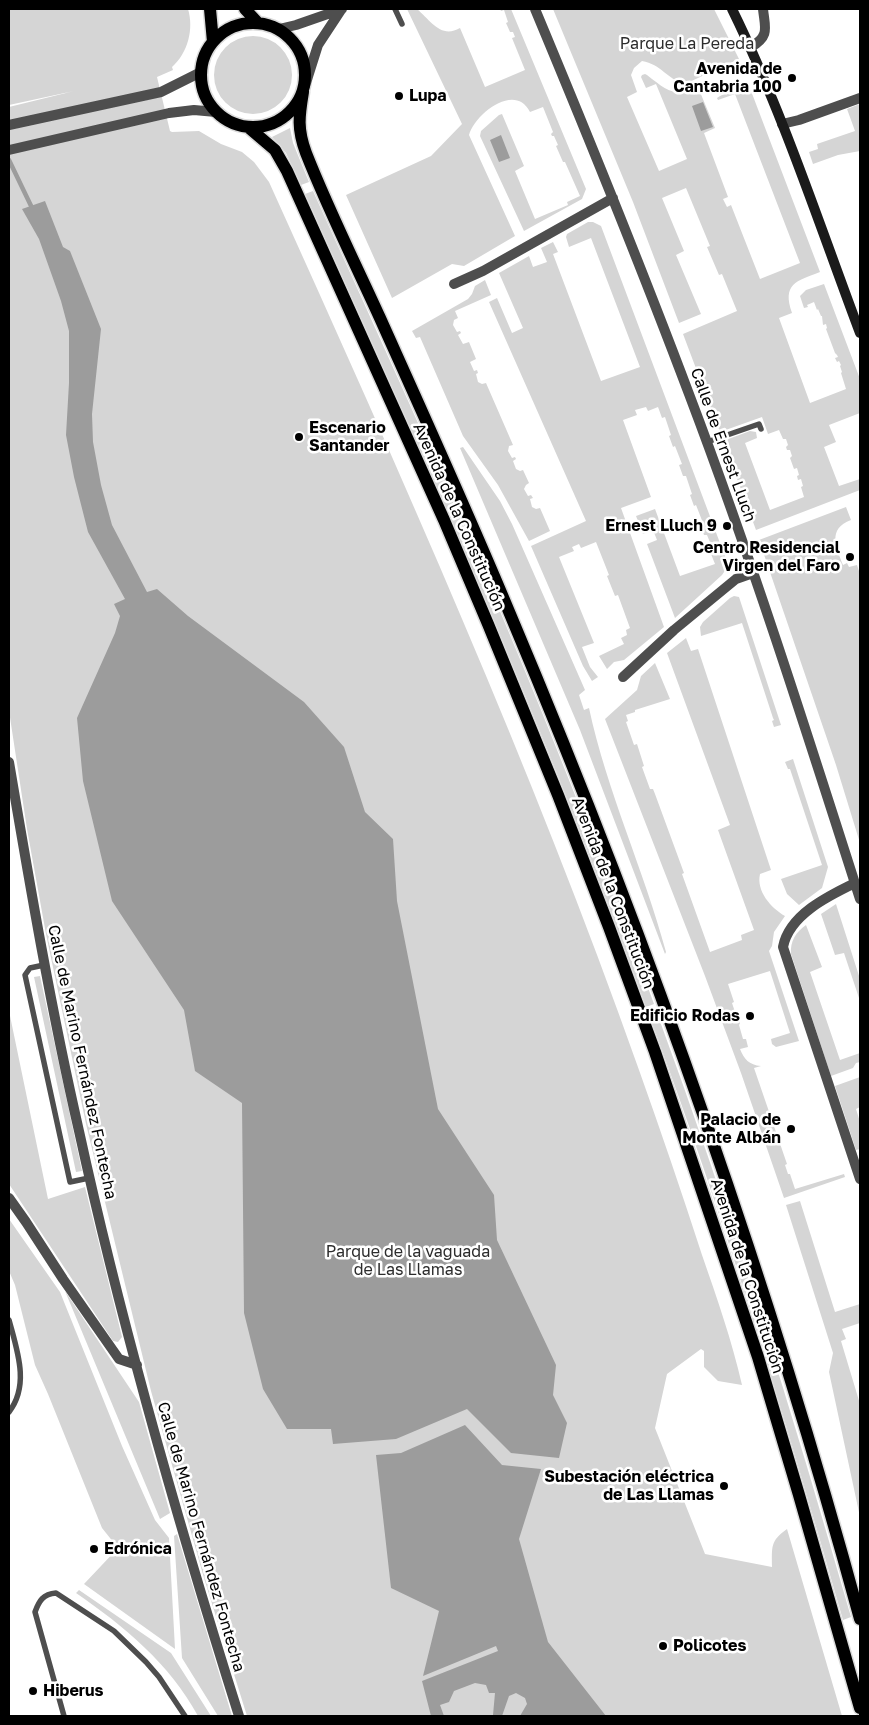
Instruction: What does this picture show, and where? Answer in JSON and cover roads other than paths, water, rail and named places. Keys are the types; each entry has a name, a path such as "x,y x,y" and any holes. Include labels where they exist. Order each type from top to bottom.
{"main road":[{"path":"210,9 213,42"},
{"path":"245,9 258,23"},
{"path":"732,9 751,47 782,124 860,333"},
{"path":"245,23 258,23 279,29 290,37 298,47 306,72 304,89 299,102 286,117 268,126 248,127 231,122 216,112 205,94 201,72 203,61 213,42 222,33 245,23"},
{"name":"Avenida de la Constitución","path":"304,89 299,130 306,153 466,510 510,614 581,786 678,1043 781,1350 860,1619"},
{"name":"Avenida de la Constitución","path":"248,127 275,150 287,171 448,529 596,892 655,1052 758,1357 800,1495 860,1708"}],"street":[{"name":"Calle de Ernest Lluch","path":"535,9 613,198 706,442 804,722 860,899"},
{"path":"751,47 760,42 764,37 766,30 763,9"},
{"path":"279,29 342,10"},
{"path":"304,89 318,45 342,10"},
{"path":"9,126 166,89 201,72"},
{"path":"782,124 860,98"},
{"path":"9,150 168,113 194,110 216,112"},
{"path":"454,284 613,198"},
{"path":"622,677 674,630 736,579 753,573"},
{"name":"Calle de Marino Fernández Fontecha","path":"9,762 44,966 89,1178 179,1522 239,1716"},
{"path":"855,883 809,910 786,935 783,948 860,1179"},
{"path":"9,1198 63,1280 120,1359 137,1365"}],"lane":[{"path":"395,9 402,24"},
{"path":"706,442 759,424 761,429"},
{"path":"44,966 30,968 25,975 70,1182 89,1178"},
{"path":"9,1320 21,1378 18,1396 9,1412"},
{"path":"64,1716 35,1612 39,1601 51,1593 56,1593 63,1597 114,1631 159,1677 185,1716"}],"waterway":[{"path":"9,160 33,210"}],"place":[{"name":"Avenida de Cantabria 100","path":"792,78"},
{"name":"Lupa","path":"399,96"},
{"name":"Escenario Santander","path":"299,437"},
{"name":"Ernest Lluch 9","path":"727,526"},
{"name":"Centro Residencial Virgen del Faro","path":"850,557"},
{"name":"Edificio Rodas","path":"750,1016"},
{"name":"Palacio de Monte Albán","path":"791,1129"},
{"name":"Subestación eléctrica de Las Llamas","path":"724,1486"},
{"name":"Edrónica","path":"94,1549"},
{"name":"Policotes","path":"663,1646"},
{"name":"Hiberus","path":"33,1691"}],"park label":[{"name":"Parque La Pereda","path":"687,44"},
{"name":"Parque de la vaguada de Las Llamas","path":"408,1261"}]}
